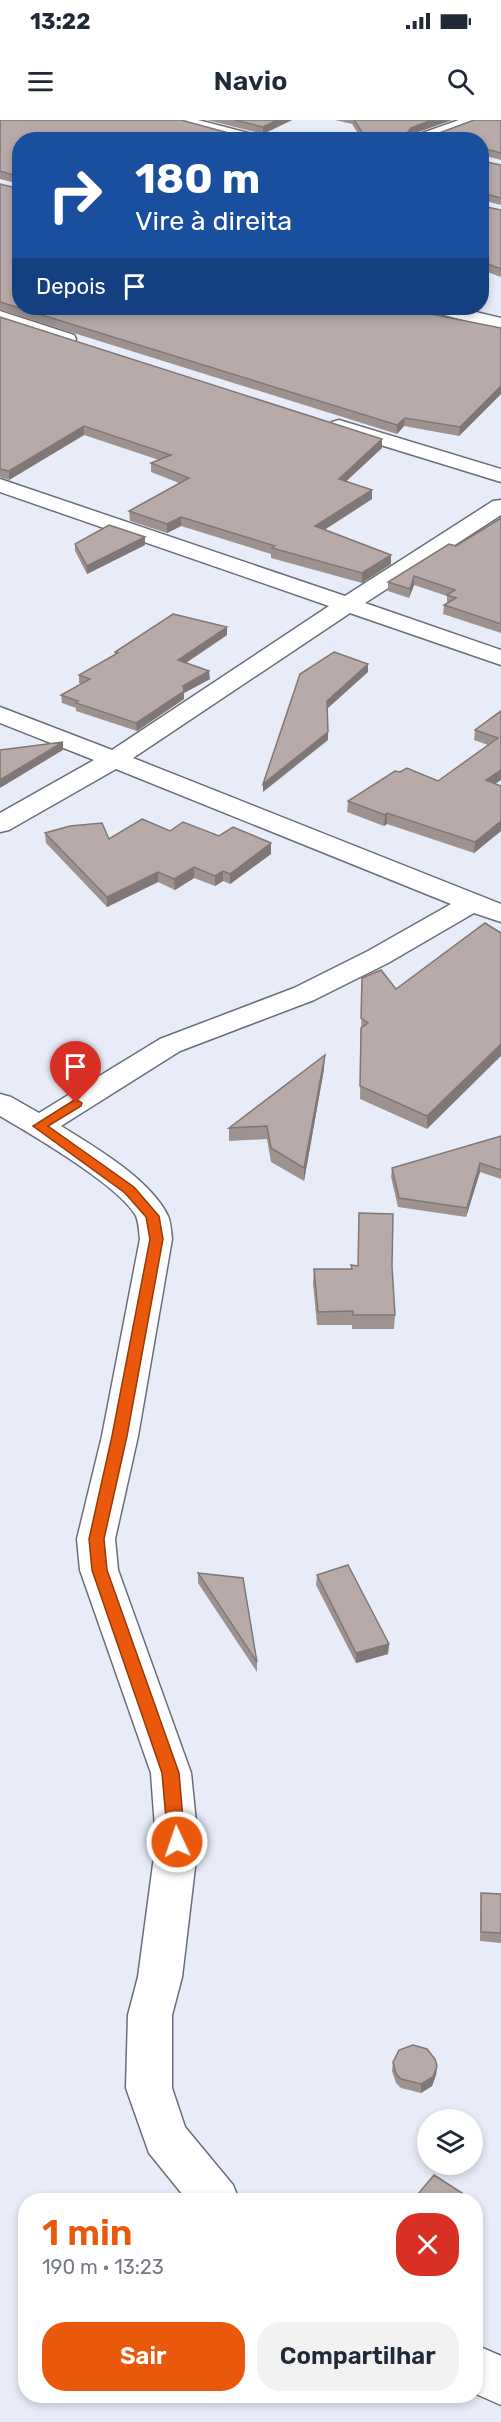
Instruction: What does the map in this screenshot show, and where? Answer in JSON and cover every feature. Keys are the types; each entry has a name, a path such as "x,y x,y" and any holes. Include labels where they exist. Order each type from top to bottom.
{"street":[{"path":"179,120 226,132"},
{"path":"440,132 474,120"},
{"path":"466,315 501,324"},
{"path":"3,320 85,345"},
{"path":"322,420 501,476"},
{"path":"0,485 501,658"},
{"path":"0,824 115,759 347,604 501,506"},
{"path":"0,714 501,914"},
{"path":"40,1126 170,1045 304,994 378,957 473,902"},
{"path":"0,1102 40,1126 130,1190 152,1216 156,1239 120,1436 96,1539 99,1570 171,1773 175,1805 177,1842 159,1977 150,2015 149,2088 165,2138 210,2193"},
{"path":"483,2372 501,2381"}],"building":[{"path":"0,120 181,120 225,132 12,132 12,175 0,171"},
{"path":"235,120 277,120 263,127"},
{"path":"354,120 432,120 411,128 408,132 362,132"},
{"path":"474,120 501,120 501,153 489,150 489,132 442,132"},
{"path":"489,162 501,165 501,198 489,195"},
{"path":"0,184 12,187 12,306 0,302"},
{"path":"489,207 501,210 501,269 489,265"},
{"path":"42,315 435,315 501,328 501,386 460,427 405,418 397,425"},
{"path":"0,317 382,439 339,479 372,490 315,526 391,555 362,573 272,548 275,546 181,517 167,524 129,511 189,478 151,463 171,455 84,426 9,471 0,469"},
{"path":"501,518 501,624 444,605 456,598 447,595 455,590 414,576 410,589 388,582 449,544 456,546"},
{"path":"109,525 145,537 87,566 75,544"},
{"path":"173,614 227,627 178,660 209,671 183,686 184,691 136,723 76,703 78,701 61,695 90,679 79,675 118,653 115,652"},
{"path":"334,652 368,664 327,701 328,732 263,784 300,674"},
{"path":"501,711 501,770 486,780 501,786 501,821 475,842 387,813 385,815 348,801 395,771 400,772 407,768 438,781 498,738 475,730"},
{"path":"63,742 0,780 0,750"},
{"path":"142,819 170,831 183,822 219,836 233,827 271,843 230,874 223,871 215,876 194,867 174,879 158,872 107,897 45,833 70,826 102,823 109,839"},
{"path":"485,923 501,933 501,1044 427,1116 360,1086 361,1028 368,1023 361,1018 362,978 381,970 396,989"},
{"path":"325,1055 304,1168 271,1148 267,1126 229,1128"},
{"path":"501,1136 501,1170 480,1163 467,1208 399,1198 392,1168"},
{"path":"359,1213 393,1214 392,1266 395,1315 353,1315 353,1311 318,1312 314,1269 352,1269 351,1265 358,1266"},
{"path":"348,1565 389,1644 356,1653 317,1575"},
{"path":"198,1573 243,1578 257,1662"},
{"path":"481,1893 501,1894 501,1933 481,1932"},
{"path":"413,2045 427,2049 435,2059 437,2066 433,2077 421,2084 401,2079 396,2074 393,2062 399,2050"},
{"path":"434,2175 462,2193 419,2193"}],"route":[{"path":"76,1103 40,1126 130,1190 152,1216 156,1239 120,1436 96,1539 99,1570 171,1773 177,1842"}]}
